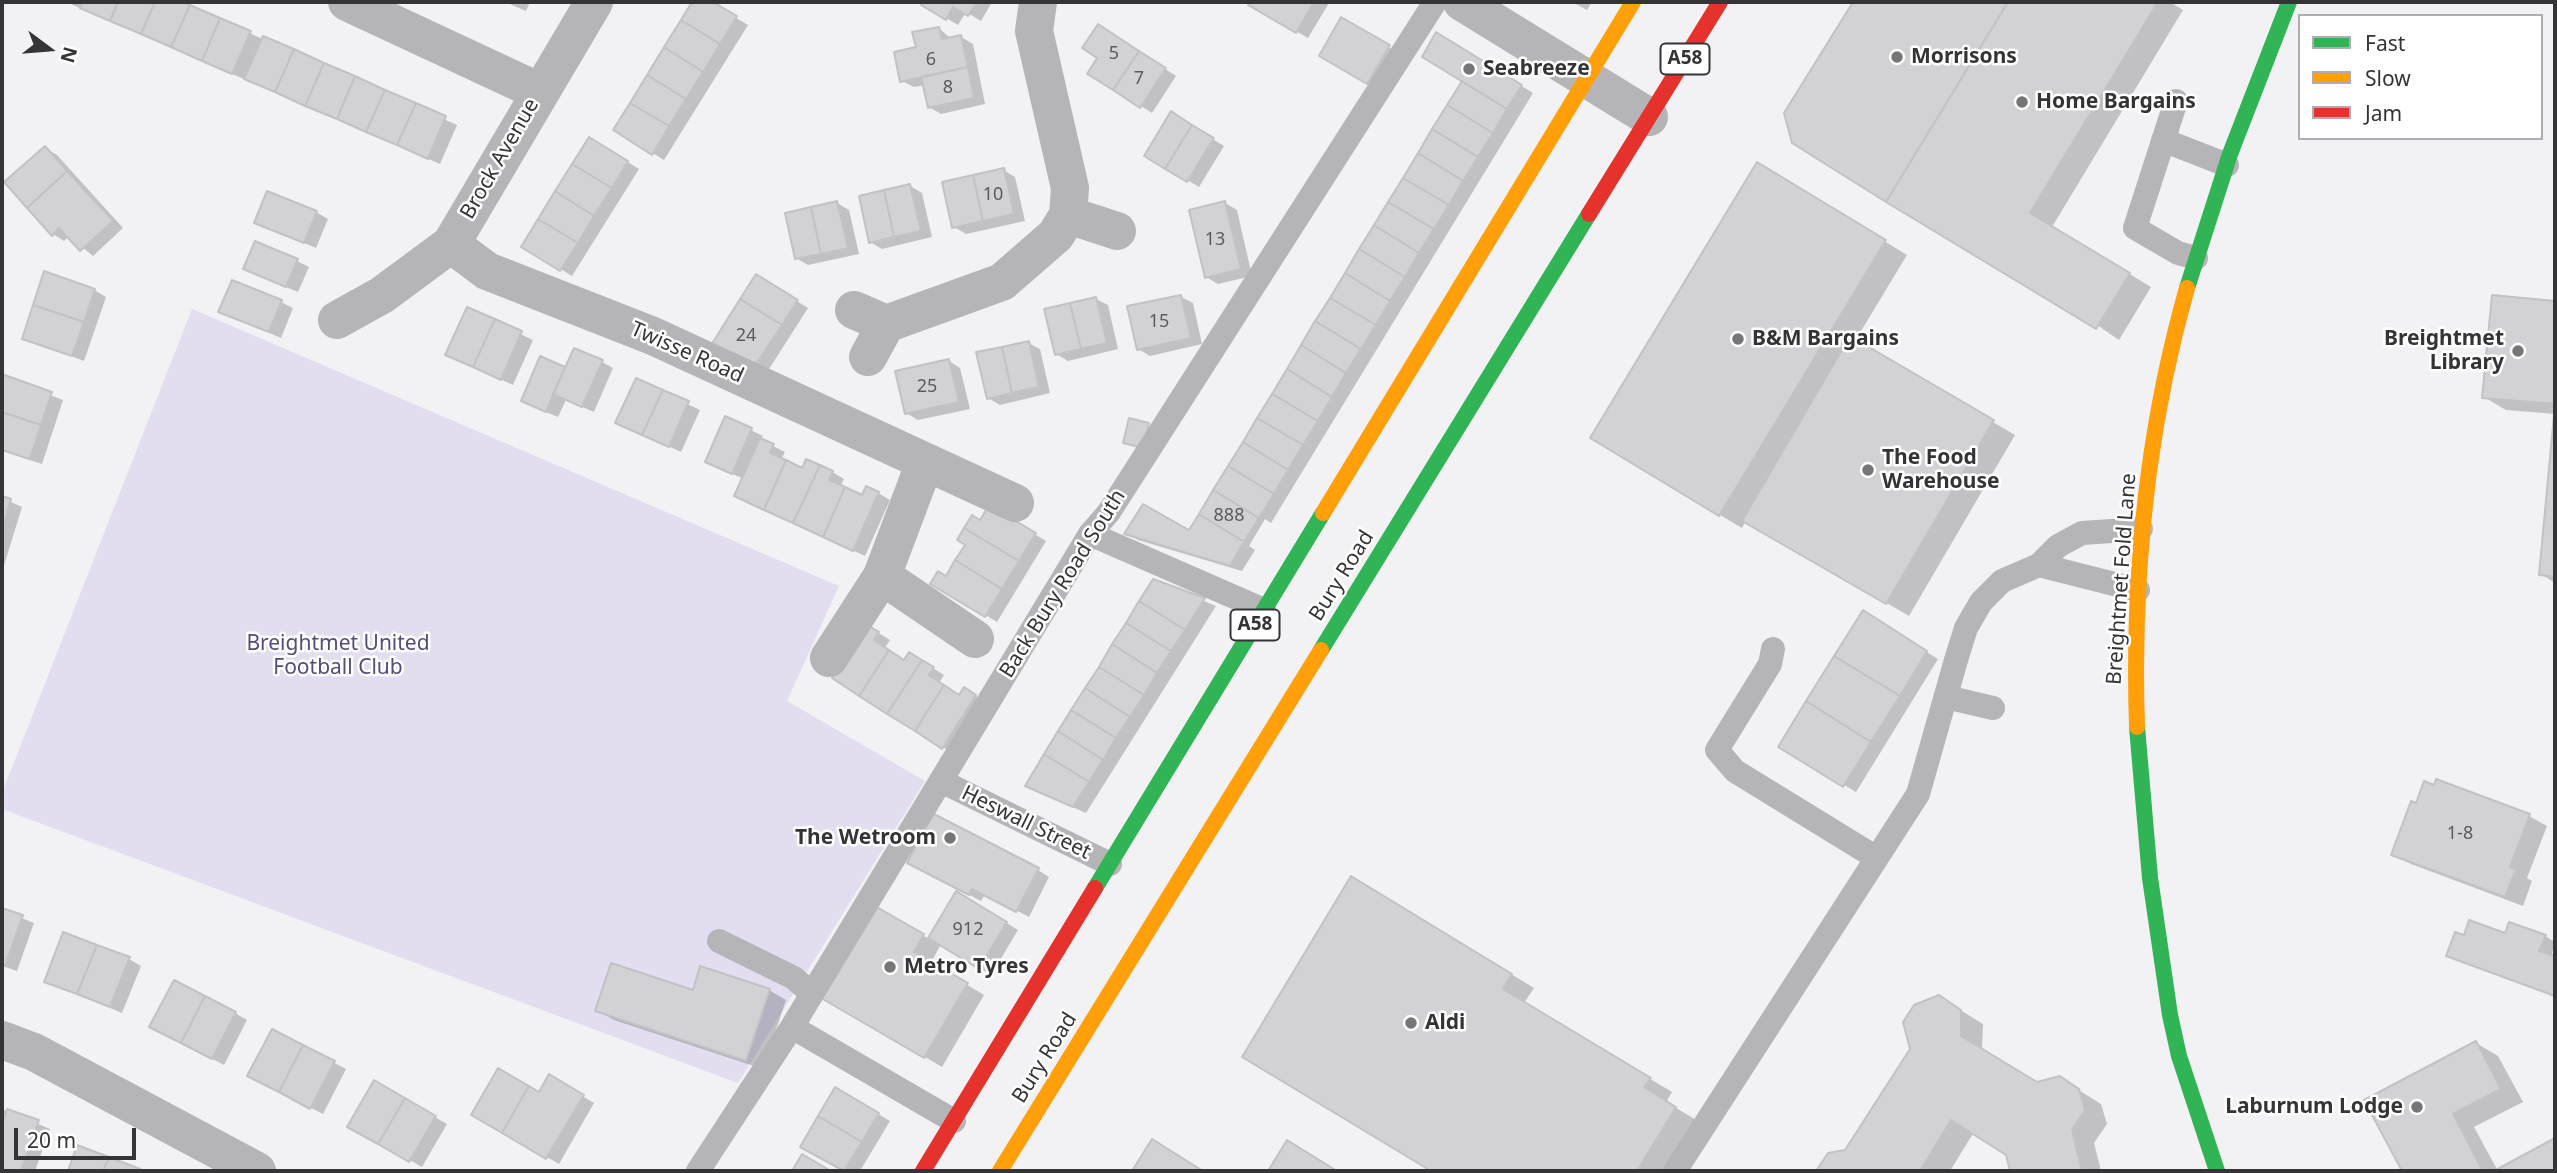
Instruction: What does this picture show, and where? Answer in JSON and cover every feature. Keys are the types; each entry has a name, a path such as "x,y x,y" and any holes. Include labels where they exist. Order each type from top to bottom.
{"main road":[{"name":"A58","path":"923,1171 1633,2"},
{"name":"Bury Road","path":"1000,1171 1720,2"},
{"name":"Breightmet Fold Lane","path":"2217,1171 2175,1039 2148,874 2139,778 2135,687 2141,529 2157,416 2196,258 2227,165 2289,2"}],"street":[{"path":"347,2 540,92"},
{"name":"Brock Avenue","path":"337,320 391,308 451,244 594,2"},
{"path":"868,357 870,317 1002,282 1056,235 1068,215 1070,188 1034,31 1038,2"},
{"path":"1462,2 1650,117"},
{"path":"1068,215 1116,231"},
{"name":"Twisse Road","path":"451,244 487,271 653,336 1015,503"},
{"path":"829,658 881,576 925,462"},
{"path":"881,576 975,639"},
{"path":"2,1040 34,1052 257,1171"}],"lane":[{"name":"Back Bury Road South","path":"698,1171 792,1027 1090,534 1109,512 1435,2"},
{"path":"2176,101 2135,228 2178,253 2196,258"},
{"path":"2163,140 2227,165"},
{"path":"1675,1171 1918,794 1966,628 1981,602 2001,582 2039,565 2058,546 2082,533 2141,529"},
{"path":"1090,534 1264,610"},
{"path":"2039,565 2138,590"},
{"path":"1773,649 1770,664 1717,750 1735,771 1875,857"},
{"path":"1946,697 1993,708"},
{"name":"Heswall Street","path":"941,781 1110,864"},
{"path":"719,942 794,978 812,994"},
{"path":"792,1027 954,1121"}],"green space":[{"name":"Breightmet United Football Club","path":"192,309 839,586 787,701 925,781 738,1083 2,809 2,793"}],"building":[{"path":"83,2 118,2 110,21 80,8"},
{"path":"118,2 155,2 141,34 110,21"},
{"path":"155,2 182,2 190,5 171,47 141,34"},
{"path":"692,2 713,2 737,16 720,44 681,20"},
{"path":"923,2 977,2 968,16 953,7 946,20 921,5"},
{"path":"1250,2 1314,2 1296,33 1248,5"},
{"name":"Morrisons","path":"1853,2 2008,2 1886,202 1792,143 1784,113"},
{"name":"Home Bargains","path":"2008,2 2158,2 2030,213 2130,273 2096,329 1886,202"},
{"path":"190,5 220,18 202,61 171,47"},
{"path":"1341,17 1390,45 1367,84 1319,56"},
{"path":"220,18 251,31 232,74 202,61"},
{"path":"681,20 720,44 703,72 664,47"},
{"path":"1098,24 1139,51 1113,90 1087,74 1097,58 1082,48"},
{"path":"939,27 942,39 961,35 968,67 900,82 894,52 916,47 912,32"},
{"name":"Seabreeze","path":"1436,32 1522,85 1507,109 1422,57"},
{"path":"263,36 294,49 275,92 244,79"},
{"path":"664,47 703,72 686,99 647,75"},
{"path":"294,49 324,63 305,106 275,92"},
{"path":"1139,51 1166,68 1140,108 1113,90"},
{"path":"324,63 355,76 337,119 305,106"},
{"path":"968,67 974,98 928,108 921,77"},
{"path":"647,75 686,99 669,126 630,103"},
{"path":"355,76 385,90 366,132 337,119"},
{"path":"1462,81 1507,109 1493,133 1447,105"},
{"path":"385,90 416,103 397,145 366,132"},
{"path":"416,103 446,116 428,159 397,145"},
{"path":"630,103 669,126 652,155 613,130"},
{"path":"1447,105 1493,133 1478,157 1432,129"},
{"path":"1171,111 1192,125 1165,169 1144,156"},
{"path":"1192,125 1214,138 1187,182 1165,169"},
{"path":"1432,129 1478,157 1463,181 1418,153"},
{"path":"589,137 628,161 612,188 572,164"},
{"path":"45,146 67,171 27,208 4,182"},
{"path":"1418,153 1463,181 1449,205 1403,178"},
{"name":"B&M Bargains","path":"1757,162 1886,240 1719,516 1590,438"},
{"path":"572,164 612,188 594,216 555,191"},
{"path":"1004,168 1014,214 983,221 973,175"},
{"path":"67,171 113,221 80,251 59,228 52,236 27,208"},
{"path":"973,175 983,221 952,228 942,182"},
{"path":"1403,178 1449,205 1434,229 1388,202"},
{"path":"910,184 921,231 894,237 884,190"},
{"path":"884,190 894,237 869,243 859,196"},
{"path":"267,191 317,211 304,243 254,223"},
{"path":"555,191 594,216 578,243 538,219"},
{"path":"837,201 848,248 821,254 811,207"},
{"path":"1225,201 1241,269 1205,278 1189,210"},
{"path":"1388,202 1434,229 1419,253 1374,225"},
{"path":"811,207 821,254 795,259 785,213"},
{"path":"538,219 578,243 560,271 521,247"},
{"path":"1374,225 1419,253 1405,277 1359,249"},
{"path":"255,241 298,259 286,287 243,269"},
{"path":"1359,249 1405,277 1390,301 1345,273"},
{"path":"44,271 95,289 84,322 33,305"},
{"path":"1345,273 1390,301 1376,325 1330,298"},
{"path":"756,274 798,300 782,325 740,299"},
{"path":"232,280 282,300 269,332 218,312"},
{"path":"1181,295 1191,338 1137,350 1127,306"},
{"path":"2492,295 2555,301 2555,404 2482,398"},
{"path":"1096,297 1107,343 1081,349 1070,303"},
{"path":"1330,298 1376,325 1361,349 1315,321"},
{"path":"740,299 782,325 756,364 710,347"},
{"path":"1070,303 1081,349 1055,355 1044,309"},
{"path":"33,305 84,322 72,356 22,339"},
{"path":"467,307 495,319 473,367 445,355"},
{"path":"495,319 522,331 501,380 473,367"},
{"path":"1315,321 1361,349 1346,373 1301,345"},
{"name":"The Food Warehouse","path":"1850,336 1994,420 1886,604 1742,521"},
{"path":"1029,341 1039,387 1012,393 1002,347"},
{"path":"1301,345 1346,373 1332,397 1287,369"},
{"path":"1002,347 1012,393 987,399 976,352"},
{"path":"574,348 603,360 582,407 553,394"},
{"path":"540,356 565,367 546,412 521,401"},
{"path":"949,359 959,402 905,414 895,371"},
{"path":"1287,369 1332,397 1318,421 1272,394"},
{"path":"2,374 52,392 41,425 2,412"},
{"path":"636,378 663,390 642,435 615,423"},
{"path":"663,390 689,401 669,447 642,435"},
{"path":"1272,394 1318,421 1303,445 1257,418"},
{"path":"2555,404 2555,577 2539,575"},
{"path":"2,412 41,425 30,459 2,450"},
{"path":"725,416 752,428 732,474 705,462"},
{"path":"1129,418 1149,423 1143,448 1123,443"},
{"path":"1257,418 1303,445 1288,470 1243,442"},
{"path":"760,438 774,444 770,453 786,460 764,510 734,496"},
{"path":"1243,442 1288,470 1274,494 1228,466"},
{"path":"806,459 820,465 793,523 764,510 786,460 802,468"},
{"path":"820,465 833,471 829,480 845,487 823,537 793,523"},
{"path":"1228,466 1274,494 1259,518 1213,490"},
{"path":"866,486 879,492 853,551 823,537 845,487 862,495"},
{"path":"1213,490 1259,518 1244,542 1199,514"},
{"path":"2,496 11,499 2,530"},
{"path":"1143,504 1189,530 1199,514 1244,542 1230,566 1124,534"},
{"path":"989,505 1036,533 1019,561 964,528 972,515 980,520"},
{"path":"964,528 1019,561 1002,589 955,560 965,545 957,540"},
{"path":"955,560 1002,589 985,617 930,584 938,571 946,576"},
{"path":"1153,579 1205,598 1185,630 1139,601"},
{"path":"1139,601 1185,630 1171,651 1126,623"},
{"path":"1863,610 1927,651 1900,696 1834,656"},
{"path":"1126,623 1171,651 1157,673 1112,644"},
{"path":"866,624 879,632 874,640 889,650 859,696 832,678"},
{"path":"1112,644 1157,673 1144,695 1099,667"},
{"path":"889,650 904,660 909,652 922,660 887,714 859,696"},
{"path":"1834,656 1900,696 1871,742 1806,701"},
{"path":"922,660 934,667 929,675 944,685 915,731 887,714"},
{"path":"1099,667 1144,695 1130,717 1085,688"},
{"path":"944,685 959,695 964,687 976,695 942,749 915,731"},
{"path":"1085,688 1130,717 1116,738 1071,710"},
{"path":"1806,701 1871,742 1843,787 1778,747"},
{"path":"1071,710 1116,738 1103,760 1058,731"},
{"path":"1058,731 1103,760 1089,782 1044,754"},
{"path":"1044,754 1089,782 1073,807 1025,786"},
{"path":"2436,779 2530,814 2510,867 2516,869 2505,897 2391,855 2411,801 2416,803 2424,781 2434,785"},
{"name":"The Wetroom","path":"932,813 1039,868 1016,912 972,889 969,895 907,863"},
{"name":"Aldi","path":"1351,876 1512,974 1503,989 1651,1078 1644,1087 1676,1107 1637,1171 1431,1171 1242,1057"},
{"path":"956,891 1007,922 979,969 928,938"},
{"name":"Metro Tyres","path":"875,906 924,934 914,952 968,983 924,1058 821,998"},
{"path":"2,908 23,915 5,966 2,964"},
{"path":"2469,920 2505,933 2509,922 2546,935 2539,951 2555,956 2555,996 2446,956 2455,932 2464,935"},
{"path":"63,932 97,945 77,994 44,982"},
{"path":"97,945 130,957 110,1007 77,994"},
{"path":"611,963 693,990 700,966 770,989 746,1061 595,1011"},
{"path":"174,980 205,996 181,1043 149,1027"},
{"path":"1939,995 1961,1010 1961,1036 2037,1082 2060,1076 2079,1089 2085,1110 2072,1130 2082,1171 2010,1171 2006,1155 1951,1120 1920,1171 1816,1171 1828,1153 1845,1150 1910,1049 1903,1022 1914,1005"},
{"path":"205,996 236,1012 212,1059 181,1043"},
{"path":"272,1029 303,1045 279,1092 247,1076"},
{"name":"Laburnum Lodge","path":"2476,1041 2501,1089 2453,1114 2483,1171 2402,1171 2364,1100"},
{"path":"303,1045 335,1061 310,1109 279,1092"},
{"path":"498,1068 529,1086 502,1133 471,1115"},
{"path":"549,1074 584,1095 546,1159 502,1133 529,1086 539,1092"},
{"path":"374,1080 405,1098 378,1144 347,1127"},
{"path":"835,1087 879,1113 862,1142 818,1116"},
{"path":"405,1098 436,1116 409,1162 378,1144"},
{"path":"7,1109 39,1120 21,1171 2,1171 2,1125"},
{"path":"818,1116 862,1142 844,1171 800,1147"},
{"path":"2555,1138 2555,1171 2494,1171"},
{"path":"1152,1139 1203,1171 1132,1171"},
{"path":"1287,1140 1337,1171 1268,1171"},
{"path":"77,1145 109,1157 103,1171 68,1171"},
{"path":"802,1154 831,1171 792,1171"},
{"path":"109,1157 140,1169 103,1171"}],"traffic: fast":[{"path":"2187,288 2230,154 2289,2"},
{"path":"1321,650 1589,214"},
{"path":"1095,888 1323,513"},
{"path":"2137,727 2150,878 2170,1015 2179,1056 2217,1171"}],"traffic: slow":[{"path":"1323,513 1633,2"},
{"path":"2137,727 2137,616 2145,506 2161,396 2187,288"},
{"path":"1000,1171 1321,650"}],"traffic: jam":[{"path":"1589,214 1720,2"},
{"path":"923,1171 1095,888"}],"place":[{"name":"Morrisons","path":"1897,57"},
{"name":"Seabreeze","path":"1469,69"},
{"name":"Home Bargains","path":"2022,102"},
{"name":"B&M Bargains","path":"1738,339"},
{"name":"Breightmet Library","path":"2518,351"},
{"name":"The Food Warehouse","path":"1868,470"},
{"name":"The Wetroom","path":"950,838"},
{"name":"Metro Tyres","path":"890,967"},
{"name":"Aldi","path":"1411,1023"},
{"name":"Laburnum Lodge","path":"2417,1107"}]}
